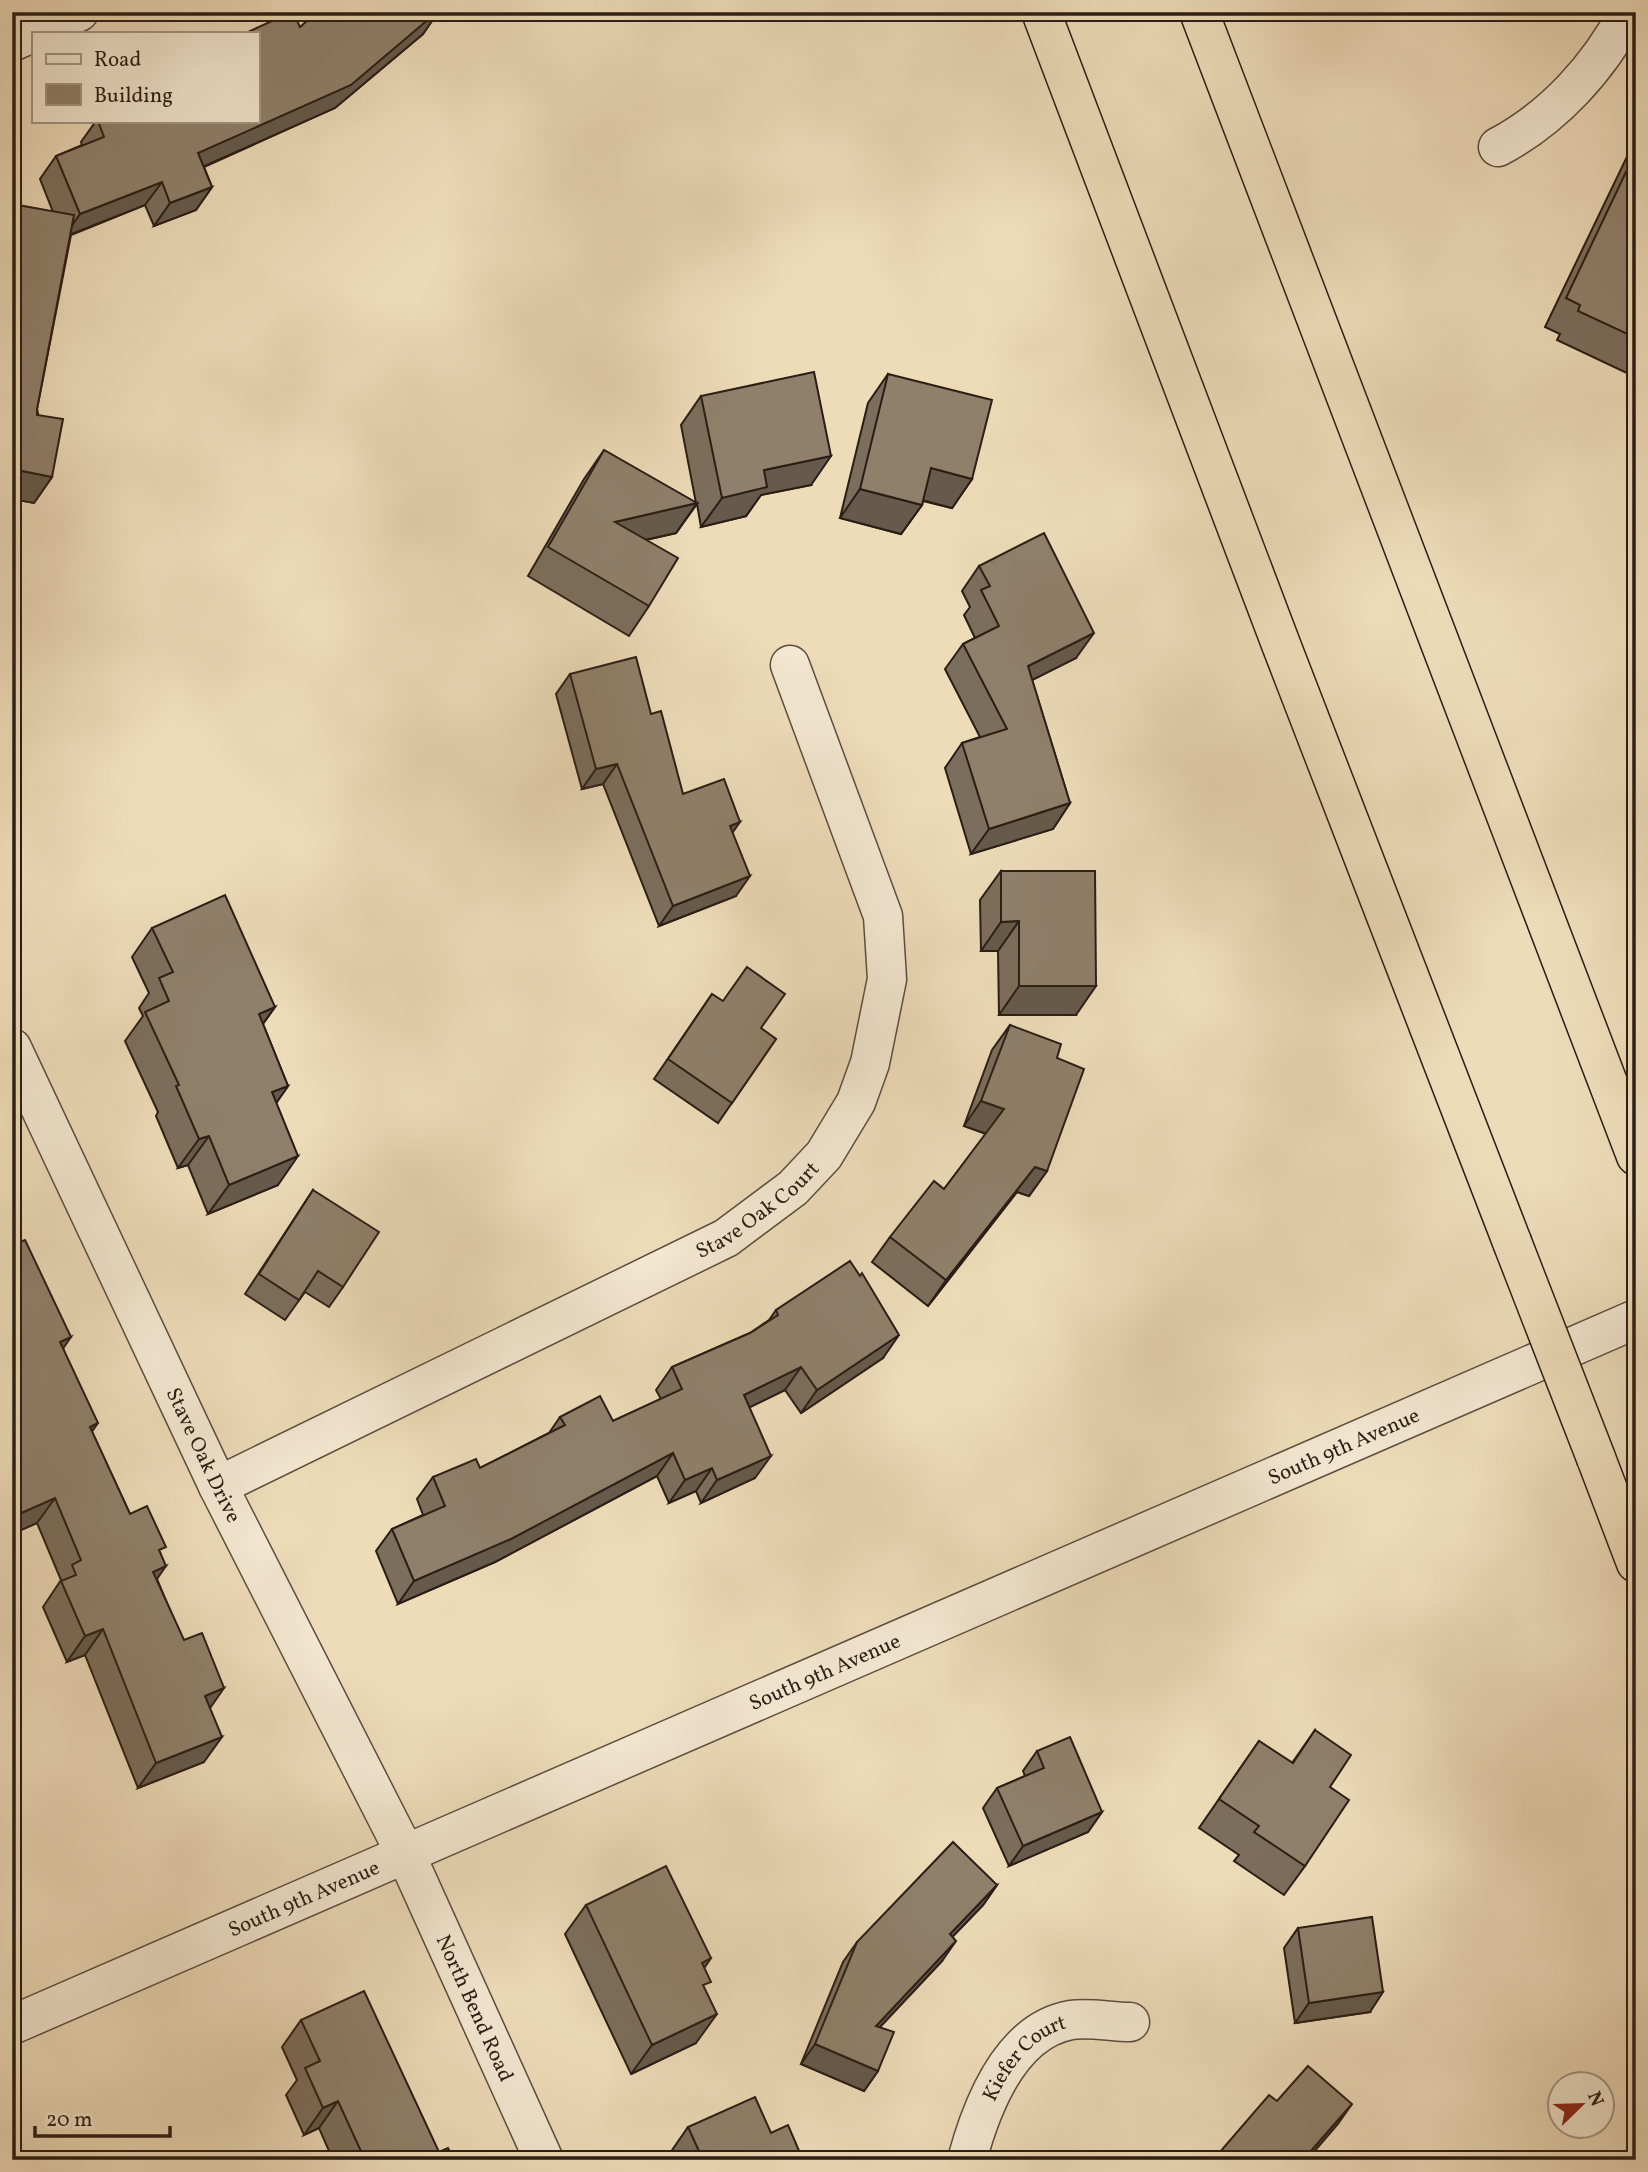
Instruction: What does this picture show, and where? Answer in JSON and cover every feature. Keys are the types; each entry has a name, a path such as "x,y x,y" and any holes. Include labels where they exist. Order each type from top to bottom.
{"highway":[{"path":"1041,12 1286,660 1636,1563"},
{"path":"1199,12 1636,1156"}],"street":[{"path":"34,32 79,12"},
{"path":"1498,147 1524,131 1567,95 1600,57 1628,12"},
{"path":"12,42 32,33"},
{"name":"Stave Oak Court","path":"218,1486 726,1238 793,1188 824,1155 856,1102 870,1063 887,979 883,916 790,665"},
{"name":"Stave Oak Drive","path":"12,1048 218,1486 406,1855"},
{"name":"South 9th Avenue","path":"12,2025 1636,1319"},
{"name":"North Bend Road","path":"406,1855 544,2160"},
{"name":"Kiefer Court","path":"967,2160 988,2095 1026,2045 1042,2032 1071,2020 1130,2022"}],"building":[{"path":"293,12 300,27 317,12 437,12 351,85 198,153 212,187 170,203 162,182 80,214 56,156 104,137 98,122 259,122 259,32 250,31"},
{"path":"1636,151 1636,338 1578,311 1580,305 1566,298"},
{"path":"12,204 74,215 37,409 37,415 63,419 52,477 17,470 15,481 12,480"},
{"path":"814,372 831,456 764,470 767,487 722,498 701,396"},
{"path":"888,374 992,400 972,479 931,468 922,505 860,489"},
{"path":"604,450 697,503 615,522 678,558 649,606 548,547"},
{"path":"1044,533 1094,633 1028,666 1070,803 989,829 962,743 1007,729 963,644 999,626 981,590 990,586 979,566"},
{"path":"636,657 651,714 661,711 683,794 724,779 740,822 730,826 750,876 673,906 617,764 596,769 570,674"},
{"path":"1001,871 1095,871 1096,986 1019,986 1019,921 1001,922"},
{"path":"225,895 275,1007 259,1014 288,1086 272,1092 298,1156 229,1185 209,1136 199,1139 176,1086 179,1085 145,1012 169,1001 159,978 173,972 152,928"},
{"path":"747,967 785,994 761,1028 776,1039 732,1103 668,1059 712,994 723,1001"},
{"path":"1010,1025 1061,1044 1057,1058 1084,1069 1047,1171 1035,1167 946,1280 890,1237 934,1181 944,1189 1004,1109 981,1101"},
{"path":"313,1190 379,1232 343,1287 318,1271 299,1300 259,1274"},
{"path":"25,1240 71,1337 60,1342 98,1423 90,1427 130,1514 147,1506 166,1547 159,1550 166,1566 153,1572 184,1640 202,1633 224,1688 205,1696 222,1737 156,1763 103,1629 85,1636 61,1581 76,1575 72,1565 81,1560 55,1498 19,1514 12,1500 12,1245"},
{"path":"850,1261 860,1276 862,1273 899,1335 817,1390 801,1367 744,1395 771,1456 717,1480 712,1468 685,1480 673,1453 511,1539 414,1581 392,1529 445,1506 433,1477 476,1459 480,1468 565,1425 560,1417 600,1396 613,1421 682,1389 672,1367 750,1333 778,1315 776,1310"},
{"path":"1315,1730 1351,1755 1330,1787 1349,1800 1305,1866 1254,1832 1259,1826 1219,1799 1259,1741 1293,1763"},
{"path":"1070,1737 1102,1812 1023,1846 997,1788 1044,1768 1037,1751"},
{"path":"953,1842 997,1885 950,1934 956,1941 876,2026 894,2032 878,2071 815,2044 857,1942"},
{"path":"666,1866 711,1958 702,1963 711,1982 703,1985 717,2014 652,2045 586,1905"},
{"path":"1372,1917 1383,1992 1309,2003 1298,1928"},
{"path":"364,1991 439,2152 448,2148 454,2160 365,2160 338,2101 323,2108 305,2068 320,2061 301,2020"},
{"path":"1308,2066 1352,2104 1303,2160 1213,2160 1269,2095 1277,2101"},
{"path":"755,2097 771,2133 788,2125 803,2160 703,2160 688,2127"}]}
